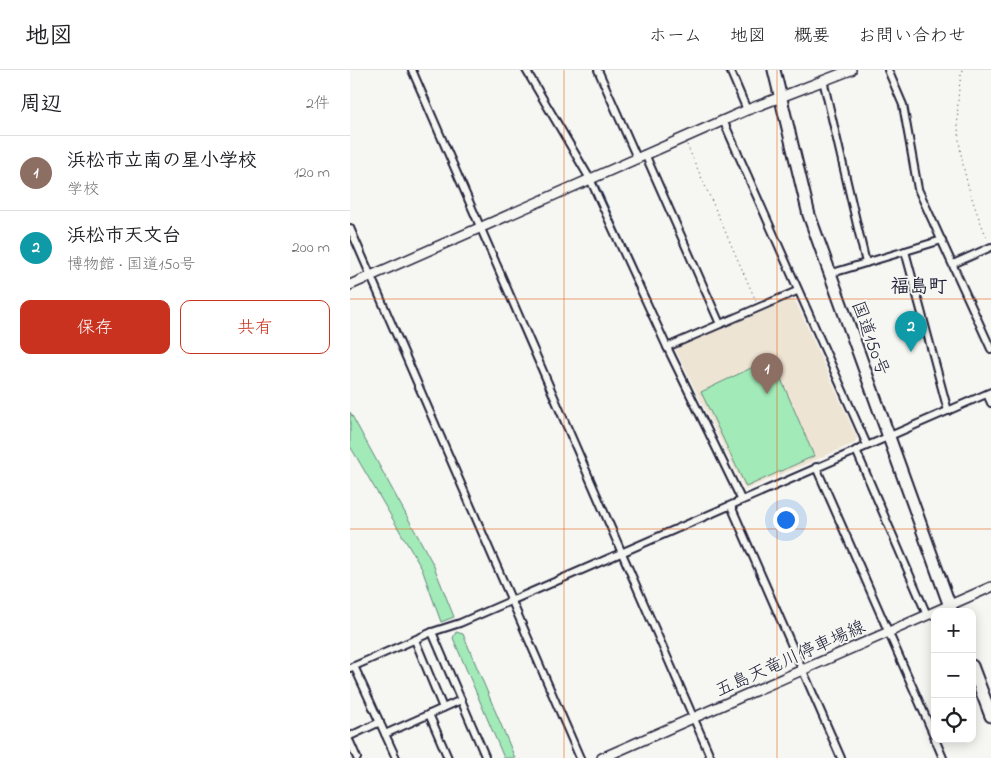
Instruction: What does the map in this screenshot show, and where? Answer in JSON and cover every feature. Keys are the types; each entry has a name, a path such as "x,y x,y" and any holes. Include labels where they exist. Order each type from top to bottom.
{"highway":[{"name":"国道150号","path":"774,70 809,214 829,274 951,608"},
{"path":"976,677 991,716"}],"street":[{"path":"412,70 710,758"},
{"path":"526,70 590,179 667,347 741,499"},
{"path":"598,70 641,156 720,324"},
{"path":"730,70 747,110"},
{"path":"350,285 684,137 828,76 851,70"},
{"path":"888,70 903,105 918,189 991,349"},
{"path":"828,76 866,263"},
{"path":"724,120 797,291 866,445"},
{"path":"350,228 580,758"},
{"path":"829,274 942,240"},
{"path":"953,264 991,246"},
{"path":"905,251 948,411"},
{"path":"667,347 797,291"},
{"path":"396,758 352,667 432,632 460,623 730,506 741,499 989,393 991,403"},
{"path":"856,450 927,615"},
{"path":"816,467 931,730"},
{"path":"730,506 841,758"},
{"name":"五島天竜川停車場線","path":"951,608 991,587"},
{"name":"五島天竜川停車場線","path":"602,758 931,614"},
{"path":"432,632 484,756"},
{"path":"415,640 443,708"},
{"path":"385,734 461,700"},
{"path":"428,714 448,758"},
{"path":"350,736 380,722"},
{"path":"350,742 357,758"},
{"path":"937,743 943,758"}],"path":[{"path":"962,70 956,116 962,164 972,201 991,246"},
{"path":"684,137 759,307"}],"shaded area":[{"path":"791,299 796,302 857,438 855,443 745,490 675,349"}],"green space":[{"path":"772,358 814,456 746,487 701,392"},
{"path":"350,412 433,564 454,617 441,622 422,569 350,446"},
{"path":"456,632 463,634 515,758 504,758 453,638"}],"waterway":[{"path":"530,70 591,173"},
{"path":"596,181 667,339"},
{"path":"673,351 730,470"}],"place":[{"name":"浜松市天文台","path":"911,352"},
{"name":"浜松市立南の星小学校","path":"767,394"}],"district":[{"name":"福島町","path":"919,285"}]}
